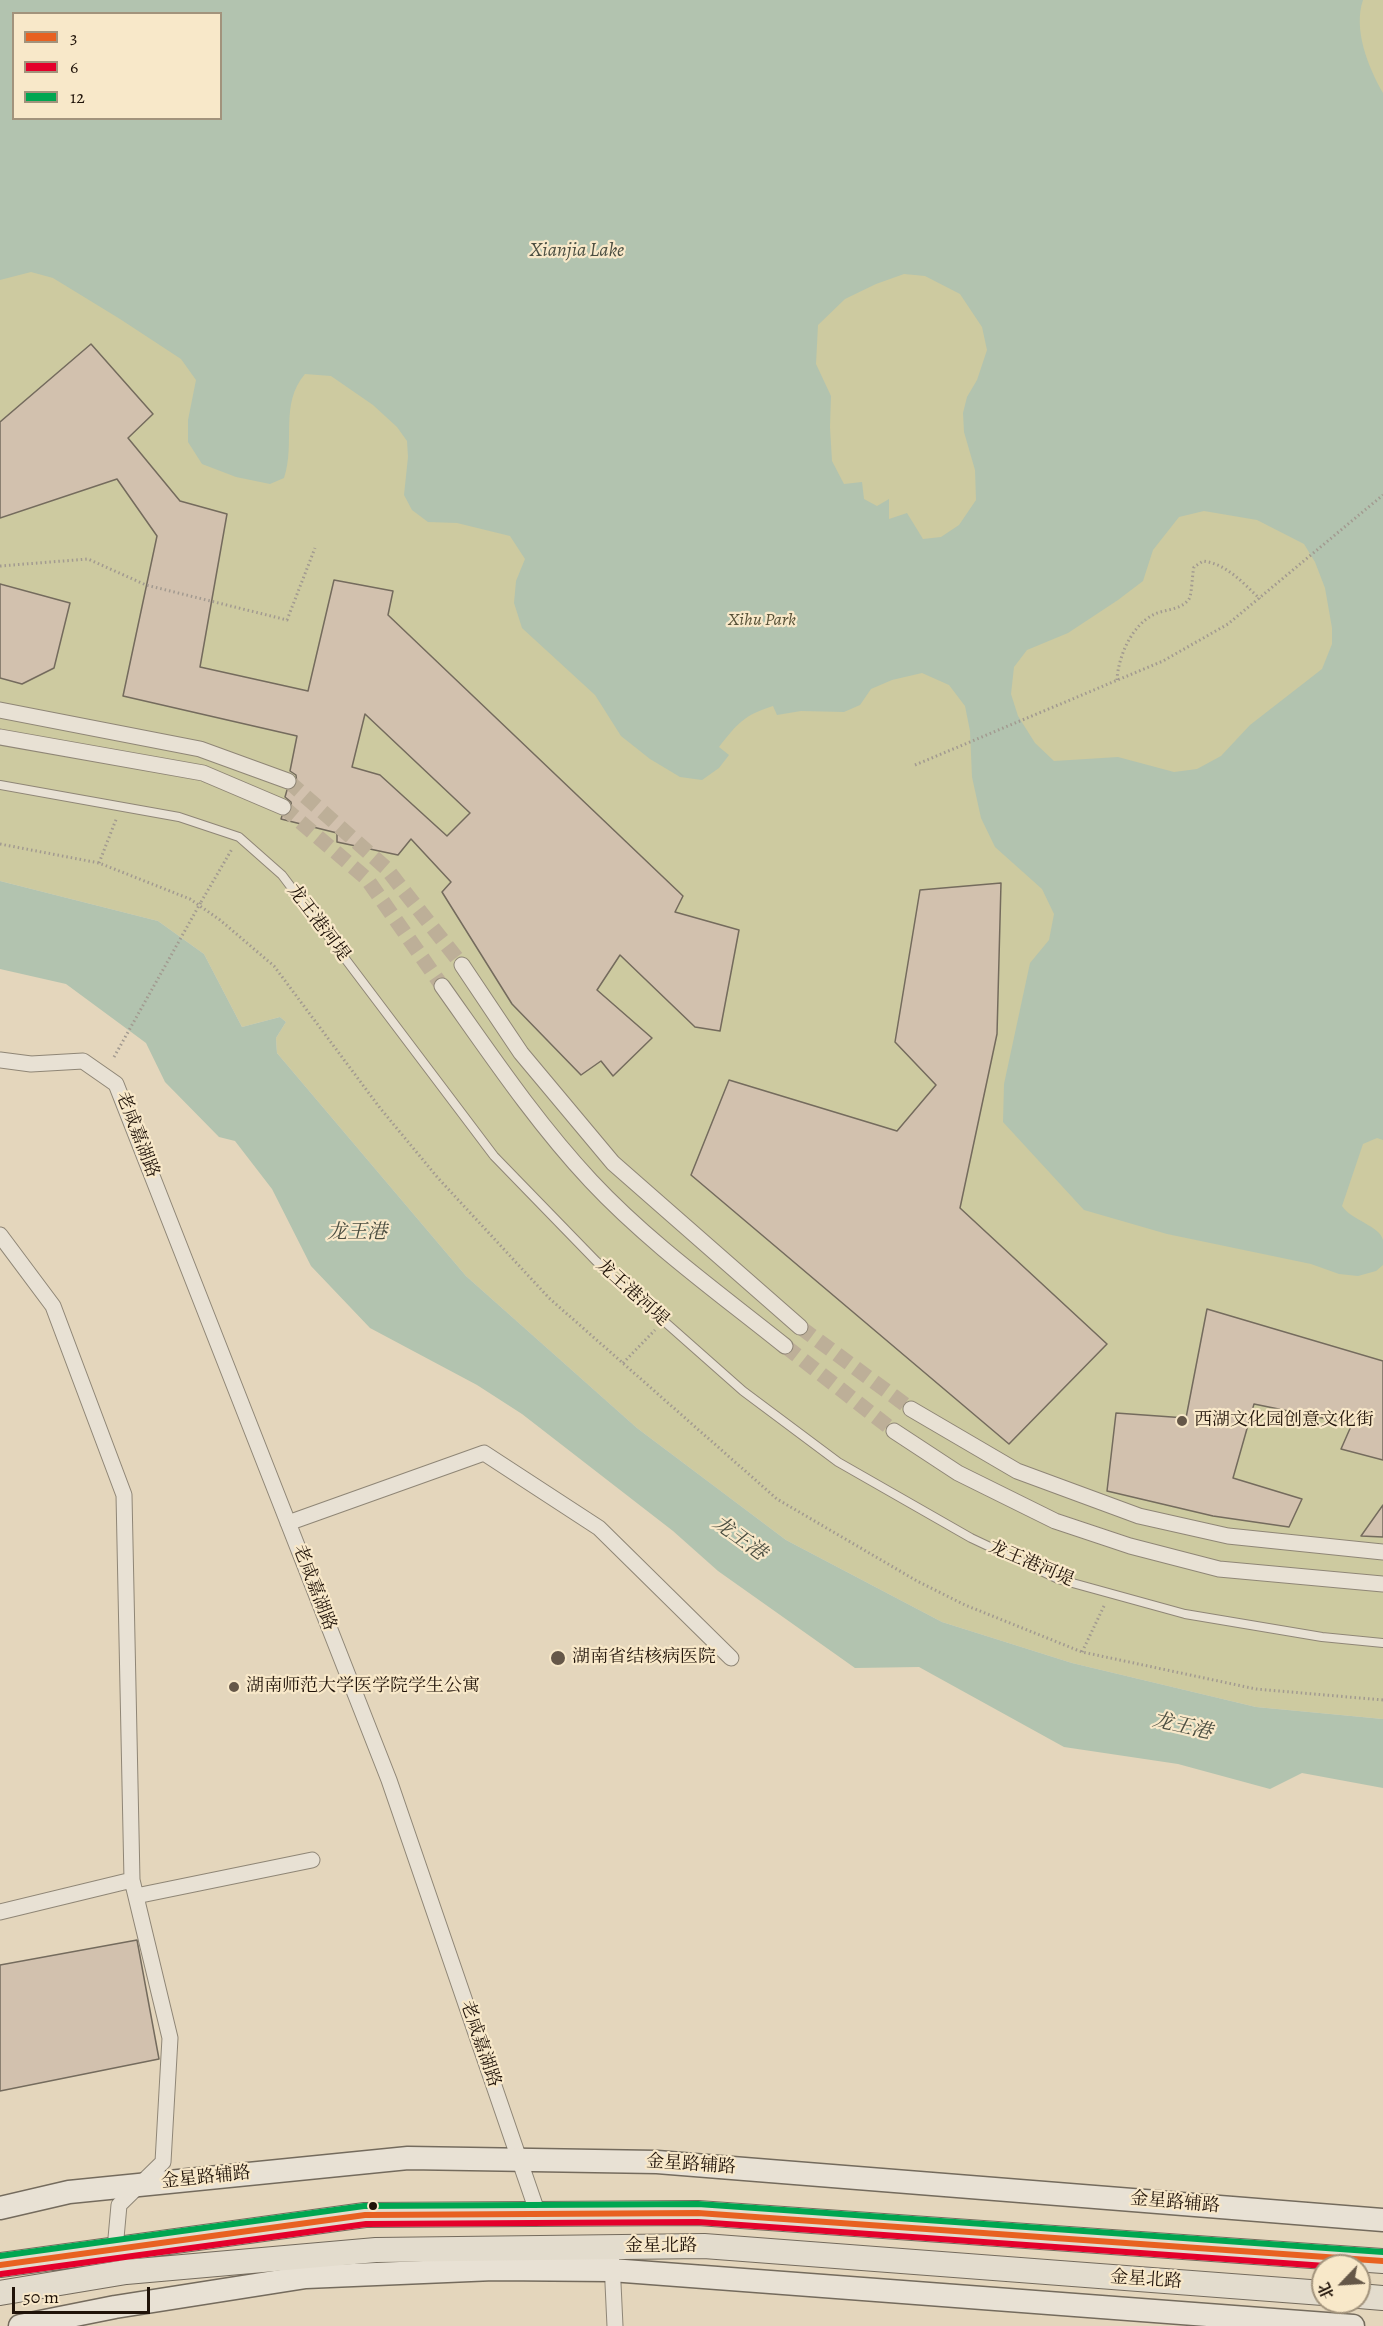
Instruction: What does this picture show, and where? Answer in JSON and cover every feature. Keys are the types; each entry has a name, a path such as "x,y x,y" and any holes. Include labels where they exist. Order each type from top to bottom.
{"main road":[{"name":"金星北路","path":"0,2265 365,2216 698,2213 1383,2261"},
{"name":"金星北路","path":"0,2293 126,2272 376,2250 612,2258 704,2246 1311,2292"}],"street":[{"path":"0,710 200,749 288,781"},
{"path":"0,737 203,774 283,807"},
{"path":"462,965 521,1053 613,1163 800,1327"},
{"path":"441,986 529,1108 591,1181 648,1236 785,1346"},
{"name":"老咸嘉湖路","path":"0,1060 32,1064 83,1061 116,1084 389,1780 538,2214"},
{"path":"0,1234 53,1306 124,1496 132,1880 170,2038 170,2049 163,2162 119,2205 115,2250"},
{"path":"911,1409 1017,1471 1139,1516 1228,1536 1383,1552"},
{"path":"894,1431 958,1473 1055,1521 1130,1546 1219,1569 1383,1584"},
{"path":"288,1523 484,1453 599,1528 731,1658"},
{"path":"136,1896 312,1860"},
{"path":"0,1912 132,1880"},
{"name":"金星路辅路","path":"0,2208 69,2192 408,2158 657,2162 1383,2220"},
{"path":"20,2326 115,2307 306,2277 494,2269 612,2258 1353,2326"},
{"path":"612,2258 615,2326"}],"lane":[{"name":"龙王港河堤","path":"0,785 179,817 239,837 282,875 494,1156 596,1261 743,1391 837,1462 971,1538 1058,1579 1185,1614 1322,1637 1383,1643"}],"path":[{"path":"915,765 1163,661 1228,624 1383,495"},
{"path":"0,566 88,559 146,585 287,620 315,548"},
{"path":"1117,681 1118,668 1126,646 1139,626 1154,614 1184,604 1191,596 1194,567 1203,561 1215,562 1260,599"},
{"path":"99,863 121,807"},
{"path":"114,1057 239,837"},
{"path":"623,1363 664,1321"},
{"path":"1082,1652 1110,1593"}],"green space":[{"name":"Xihu Park","path":"0,0 1383,0 1383,1719 1256,1707 1072,1663 942,1622 786,1540 637,1428 466,1276 277,1053 276,1038 286,1022 280,1017 242,1027 204,954 158,921 0,881"}],"water":[{"name":"Xianjia Lake","path":"0,0 1363,0 1360,11 1361,35 1367,60 1383,93 1383,1140 1377,1138 1363,1144 1342,1206 1381,1235 1383,1265 1376,1271 1358,1276 1339,1274 1311,1264 1167,1234 1084,1210 1003,1122 1004,1084 1030,963 1049,940 1054,914 1042,889 995,847 981,818 972,777 970,731 965,706 949,685 922,673 892,680 871,689 860,705 844,712 801,711 777,715 773,706 763,709 742,721 719,747 729,755 719,768 702,780 680,777 650,759 621,736 595,695 522,628 514,603 516,581 525,559 510,536 457,523 428,522 412,510 404,495 408,457 407,441 397,427 373,405 331,376 305,374 292,398 289,451 284,478 270,484 236,477 202,464 188,442 188,420 196,380 181,359 53,278 31,272 0,280","holes":["904,274 925,276 960,294 982,327 987,350 977,380 967,397 963,413 964,432 975,470 976,500 959,525 941,537 923,539 907,513 889,519 889,499 877,506 864,499 862,482 844,484 832,461 831,396 816,364 818,325 845,299","1204,511 1257,520 1304,544 1315,562 1325,588 1332,628 1332,644 1322,669 1250,725 1221,756 1197,769 1174,772 1118,757 1054,761 1035,743 1018,716 1011,694 1014,667 1027,650 1068,633 1143,581 1153,550 1179,517"]},
{"name":"龙王港","path":"0,881 158,921 204,954 242,1027 280,1017 286,1022 276,1038 277,1053 466,1276 637,1428 786,1540 942,1622 1072,1663 1256,1707 1383,1719 1383,1788 1302,1773 1270,1789 1178,1764 1064,1747 919,1667 855,1668 718,1571 673,1531 522,1414 477,1385 370,1328 311,1266 272,1189 235,1141 219,1137 165,1082 146,1043 66,984 0,969"}],"building":[{"path":"91,344 153,414 128,438 180,501 227,514 200,667 308,691 334,580 393,591 388,615 683,896 675,912 739,930 720,1031 695,1027 620,955 597,990 652,1038 613,1076 601,1061 581,1075 512,1004 442,892 451,882 411,839 398,855 337,842 337,833 281,819 292,810 291,802 285,797 287,790 294,789 297,784 296,775 290,771 297,736 123,696 157,536 117,479 0,518 0,422","holes":["365,714 470,813 447,836 380,775 352,767"]},
{"path":"0,584 70,603 54,668 22,684 0,678"},
{"path":"1001,883 997,1034 960,1208 1107,1344 1009,1444 691,1175 729,1080 897,1131 936,1085 895,1042 920,890"},
{"name":"西湖文化园创意文化街","path":"1207,1309 1383,1361 1383,1460 1341,1449 1352,1424 1254,1404 1233,1478 1302,1499 1289,1527 1213,1516 1107,1491 1116,1413 1186,1418"},
{"path":"1383,1505 1383,1537 1361,1536"},
{"path":"137,1940 159,2059 0,2091 0,1965"}],"tunnel":[{"path":"288,781 386,868 462,965"},
{"path":"283,807 367,879 442,986"},
{"path":"800,1327 911,1409"},
{"path":"785,1346 894,1431"}],"transit line":[{"name":"12","path":"0,2256 364,2206 698,2204 1383,2252"},
{"name":"3","path":"0,2265 365,2215 698,2213 1383,2261"},
{"name":"6","path":"1,2274 366,2224 698,2222 1311,2265"}],"place":[{"name":"西湖文化园创意文化街","path":"1182,1421"},
{"name":"湖南省结核病医院","path":"558,1658"},
{"name":"湖南师范大学医学院学生公寓","path":"234,1687"}]}
